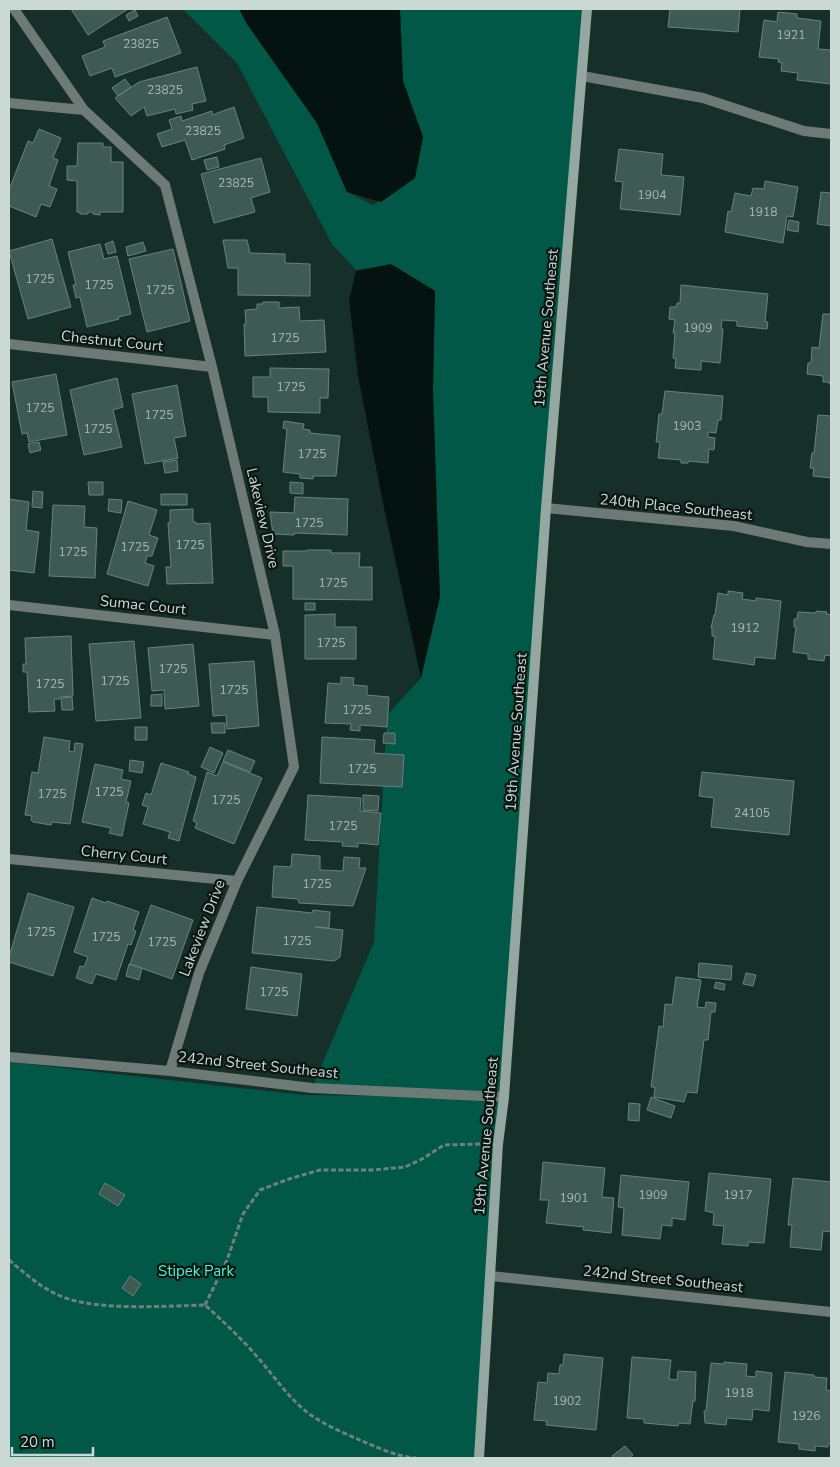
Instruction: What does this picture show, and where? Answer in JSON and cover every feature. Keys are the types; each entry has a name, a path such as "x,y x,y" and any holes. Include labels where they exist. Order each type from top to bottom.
{"street":[{"name":"Lakeview Drive","path":"14,9 84,110 165,185 212,367 275,635 294,767 237,881 199,973 170,1071"},
{"name":"19th Avenue Southeast","path":"479,1458 498,1144 504,1097 546,508 587,9"},
{"path":"582,76 703,98 804,131 831,134"},
{"path":"9,102 84,110"},
{"name":"Chestnut Court","path":"9,344 212,367"},
{"name":"240th Place Southeast","path":"546,508 734,526 807,542 831,544"},
{"name":"Sumac Court","path":"9,605 275,635"},
{"name":"Cherry Court","path":"9,859 237,881"},
{"name":"242nd Street Southeast","path":"9,1057 170,1071 312,1088 504,1097"},
{"name":"242nd Street Southeast","path":"491,1276 831,1312"}],"path":[{"path":"205,1306 227,1260 243,1214 260,1190 289,1178 320,1170 374,1170 405,1167 444,1145 498,1144"},
{"path":"9,1260 37,1283 63,1297 103,1306 205,1306 229,1327 259,1359 280,1387 303,1410 335,1428 374,1446 410,1458 416,1458"}],"green space":[{"name":"Stipek Park","path":"183,9 239,9 247,24 317,123 347,192 373,205 415,178 423,137 403,81 400,9 587,9 546,508 480,1458 9,1458 9,1062 304,1095 484,1097 312,1088 374,942 387,715 421,678 433,389 435,291 391,265 356,270 332,244 237,63"}],"shaded area":[{"path":"239,9 400,9 403,81 423,137 415,178 381,202 347,192 317,123 247,24"},
{"path":"391,264 435,291 433,389 440,597 421,678 384,508 358,376 349,300 356,271"}],"building":[{"path":"71,9 128,9 88,35"},
{"path":"670,9 740,9 738,32 668,27"},
{"path":"135,10 138,16 129,21 126,15"},
{"path":"778,12 797,14 797,18 821,21 818,49 831,50 831,84 797,80 798,73 781,71 782,63 778,62 779,59 759,57 764,20 777,22"},
{"path":"167,17 181,53 115,77 112,68 90,76 82,56 105,47 103,41"},
{"path":"197,67 206,101 192,104 193,110 176,114 175,109 147,116 144,107 131,116 115,98 139,82"},
{"path":"125,79 131,87 118,96 112,88"},
{"path":"234,107 244,138 224,145 225,149 192,160 185,140 162,147 157,134 172,129 169,120 181,116 182,121 212,111 212,115"},
{"path":"39,129 61,138 53,158 58,160 49,186 57,189 50,207 41,204 36,217 9,206 9,190 28,141 33,143"},
{"path":"78,143 103,143 103,147 111,147 111,162 123,162 123,212 100,212 100,215 93,214 93,212 80,214 80,212 77,212 77,181 67,180 67,166 77,166"},
{"path":"619,149 663,154 661,175 684,177 680,215 620,209 623,182 615,181"},
{"path":"217,157 219,167 207,170 204,160"},
{"path":"261,158 270,192 251,198 255,212 214,223 201,174"},
{"path":"765,181 798,187 793,217 787,216 783,243 725,232 728,211 731,212 735,193 751,196 753,188 764,189"},
{"path":"821,192 831,193 831,226 817,224"},
{"path":"789,220 799,222 798,232 787,230"},
{"path":"52,239 71,307 28,319 9,251"},
{"path":"223,240 247,240 250,253 285,254 285,263 310,264 310,296 238,295 238,268 228,268"},
{"path":"113,241 116,252 108,254 105,244"},
{"path":"143,242 146,251 128,256 126,247"},
{"path":"100,244 104,259 117,256 131,314 87,327 80,297 76,298 73,285 76,285 68,252"},
{"path":"173,249 190,321 147,332 129,259"},
{"path":"681,285 768,294 765,322 768,322 767,329 737,326 737,321 722,320 720,363 701,361 701,370 675,368 676,359 673,358 675,333 673,333 675,320 669,319 670,307 676,307 677,303 680,303"},
{"path":"263,302 279,302 279,308 299,307 300,321 324,320 326,352 245,356 245,310 257,309 257,304 263,304"},
{"path":"823,314 831,314 831,384 829,384 830,382 823,382 823,376 807,374 808,363 811,363 812,347 819,348"},
{"path":"270,368 329,369 328,398 320,398 320,413 268,412 268,397 253,397 253,377 270,377"},
{"path":"56,374 67,435 29,442 27,433 22,434 12,382"},
{"path":"117,378 123,407 113,410 122,447 84,455 70,390"},
{"path":"177,385 186,436 174,438 178,458 145,464 132,394"},
{"path":"665,391 723,396 721,420 718,420 716,433 708,432 708,437 715,438 714,450 709,449 708,463 689,461 688,463 681,463 681,460 658,458 660,442 656,442 659,414 662,414"},
{"path":"818,415 831,416 831,478 813,476 814,468 810,468 812,453 814,453"},
{"path":"284,421 304,424 303,429 310,430 310,433 340,436 336,476 313,476 313,479 300,478 300,474 283,472 287,429 283,428"},
{"path":"39,442 41,450 30,453 28,444"},
{"path":"177,460 178,471 165,473 163,462"},
{"path":"88,482 103,482 103,495 89,495"},
{"path":"290,482 303,483 303,494 290,493"},
{"path":"33,491 43,492 42,508 32,507"},
{"path":"161,494 187,494 187,505 161,505"},
{"path":"295,497 348,499 347,535 273,534 270,512 294,513"},
{"path":"9,499 29,502 26,530 39,532 34,573 9,570"},
{"path":"109,499 122,500 121,513 108,511"},
{"path":"128,501 157,510 149,535 158,538 152,556 147,556 145,563 154,566 148,586 107,574"},
{"path":"53,505 85,506 84,527 97,528 95,578 49,576"},
{"path":"193,509 193,522 196,522 196,524 210,523 213,583 167,584 166,567 171,567 168,523 170,523 170,510"},
{"path":"331,550 331,553 360,553 359,567 372,567 372,600 293,599 293,566 283,566 283,551"},
{"path":"728,591 743,593 742,599 756,601 756,598 781,601 775,659 755,657 754,665 713,659 715,636 712,636 711,628 718,593 728,595"},
{"path":"305,603 315,603 315,610 305,610"},
{"path":"816,611 827,612 826,614 831,615 831,656 825,655 824,661 808,659 808,654 793,652 796,627 794,627 794,619 797,619 798,612 816,613"},
{"path":"335,614 335,627 356,627 356,659 305,659 305,615"},
{"path":"71,636 73,696 54,699 55,711 29,712 27,672 23,672 23,664 26,664 25,638"},
{"path":"134,641 141,718 96,721 89,644"},
{"path":"193,644 199,706 165,709 164,690 152,691 148,648"},
{"path":"254,661 259,726 227,729 226,715 213,716 209,664"},
{"path":"341,677 354,678 353,685 367,686 367,695 389,697 387,727 360,725 360,731 350,730 351,724 325,723 328,683 341,684"},
{"path":"162,694 162,706 151,706 151,695"},
{"path":"72,697 73,710 62,710 61,698"},
{"path":"211,723 225,723 225,733 212,733"},
{"path":"135,727 147,727 147,740 135,740"},
{"path":"384,733 395,733 395,744 383,743"},
{"path":"44,737 70,741 69,751 74,752 75,743 83,744 70,824 52,822 51,825 33,822 31,820 32,816 25,815 32,772 38,773"},
{"path":"322,737 375,740 374,753 404,755 402,787 320,783"},
{"path":"210,747 223,753 214,773 201,767"},
{"path":"228,750 255,761 250,772 223,761"},
{"path":"130,760 144,762 142,773 129,771"},
{"path":"223,762 262,778 234,844 195,828 197,823 193,821 207,772 217,776"},
{"path":"161,763 189,772 188,774 196,777 179,841 168,838 170,832 143,824 148,807 142,805 146,793 151,795"},
{"path":"95,764 123,770 121,779 131,781 126,802 129,803 122,836 109,833 111,828 82,822"},
{"path":"702,772 794,781 789,835 711,827 714,798 699,796"},
{"path":"308,795 361,798 360,811 381,813 378,845 358,843 358,847 342,846 343,842 305,840"},
{"path":"363,795 379,796 378,811 363,810"},
{"path":"292,854 320,856 320,870 343,871 344,857 360,858 359,868 366,868 353,906 299,903 298,899 272,897 274,866 291,867"},
{"path":"28,893 74,907 53,976 9,962"},
{"path":"92,898 139,912 133,930 136,931 131,945 128,944 116,980 96,974 92,984 76,978 80,966 84,967 88,957 74,952"},
{"path":"151,905 193,920 172,979 130,964"},
{"path":"257,907 312,913 313,910 330,912 329,928 315,927 343,930 340,957 334,961 252,953"},
{"path":"699,963 732,966 731,980 698,977"},
{"path":"129,964 142,968 139,980 126,976"},
{"path":"251,967 302,974 297,1016 246,1009"},
{"path":"746,973 756,975 753,986 743,984"},
{"path":"676,977 701,980 697,1007 705,1008 706,1002 716,1003 715,1012 711,1012 708,1040 704,1040 697,1093 687,1092 684,1102 654,1097 655,1087 651,1087 659,1026 663,1027 665,1004 672,1005"},
{"path":"716,982 725,984 724,990 714,988"},
{"path":"651,1097 675,1106 671,1118 647,1110"},
{"path":"629,1103 640,1104 639,1121 628,1120"},
{"path":"543,1162 605,1168 602,1197 614,1198 611,1233 583,1230 584,1227 546,1223 549,1200 540,1200"},
{"path":"709,1173 771,1179 764,1243 748,1242 748,1246 722,1244 724,1226 713,1225 714,1213 705,1211"},
{"path":"621,1175 689,1182 685,1220 672,1218 672,1226 662,1225 660,1239 622,1235 624,1208 618,1207"},
{"path":"793,1178 831,1182 831,1232 823,1231 821,1250 790,1247 792,1225 788,1225"},
{"path":"105,1183 125,1195 118,1206 99,1194"},
{"path":"130,1276 141,1284 133,1296 122,1288"},
{"path":"564,1354 603,1358 596,1430 546,1425 547,1421 534,1420 538,1382 547,1383 548,1373 559,1374 560,1365 563,1365"},
{"path":"632,1357 671,1360 669,1379 677,1380 678,1371 696,1372 695,1401 693,1401 690,1424 679,1423 678,1426 644,1423 644,1419 627,1418"},
{"path":"724,1362 747,1364 746,1376 756,1377 756,1371 772,1373 769,1411 753,1409 752,1420 727,1418 726,1425 705,1423 704,1411 706,1411 711,1363 724,1364"},
{"path":"785,1372 827,1378 826,1390 831,1391 831,1444 828,1444 828,1447 815,1446 815,1451 799,1449 799,1444 778,1442"},
{"path":"625,1446 633,1455 629,1458 614,1458 612,1456"}]}
